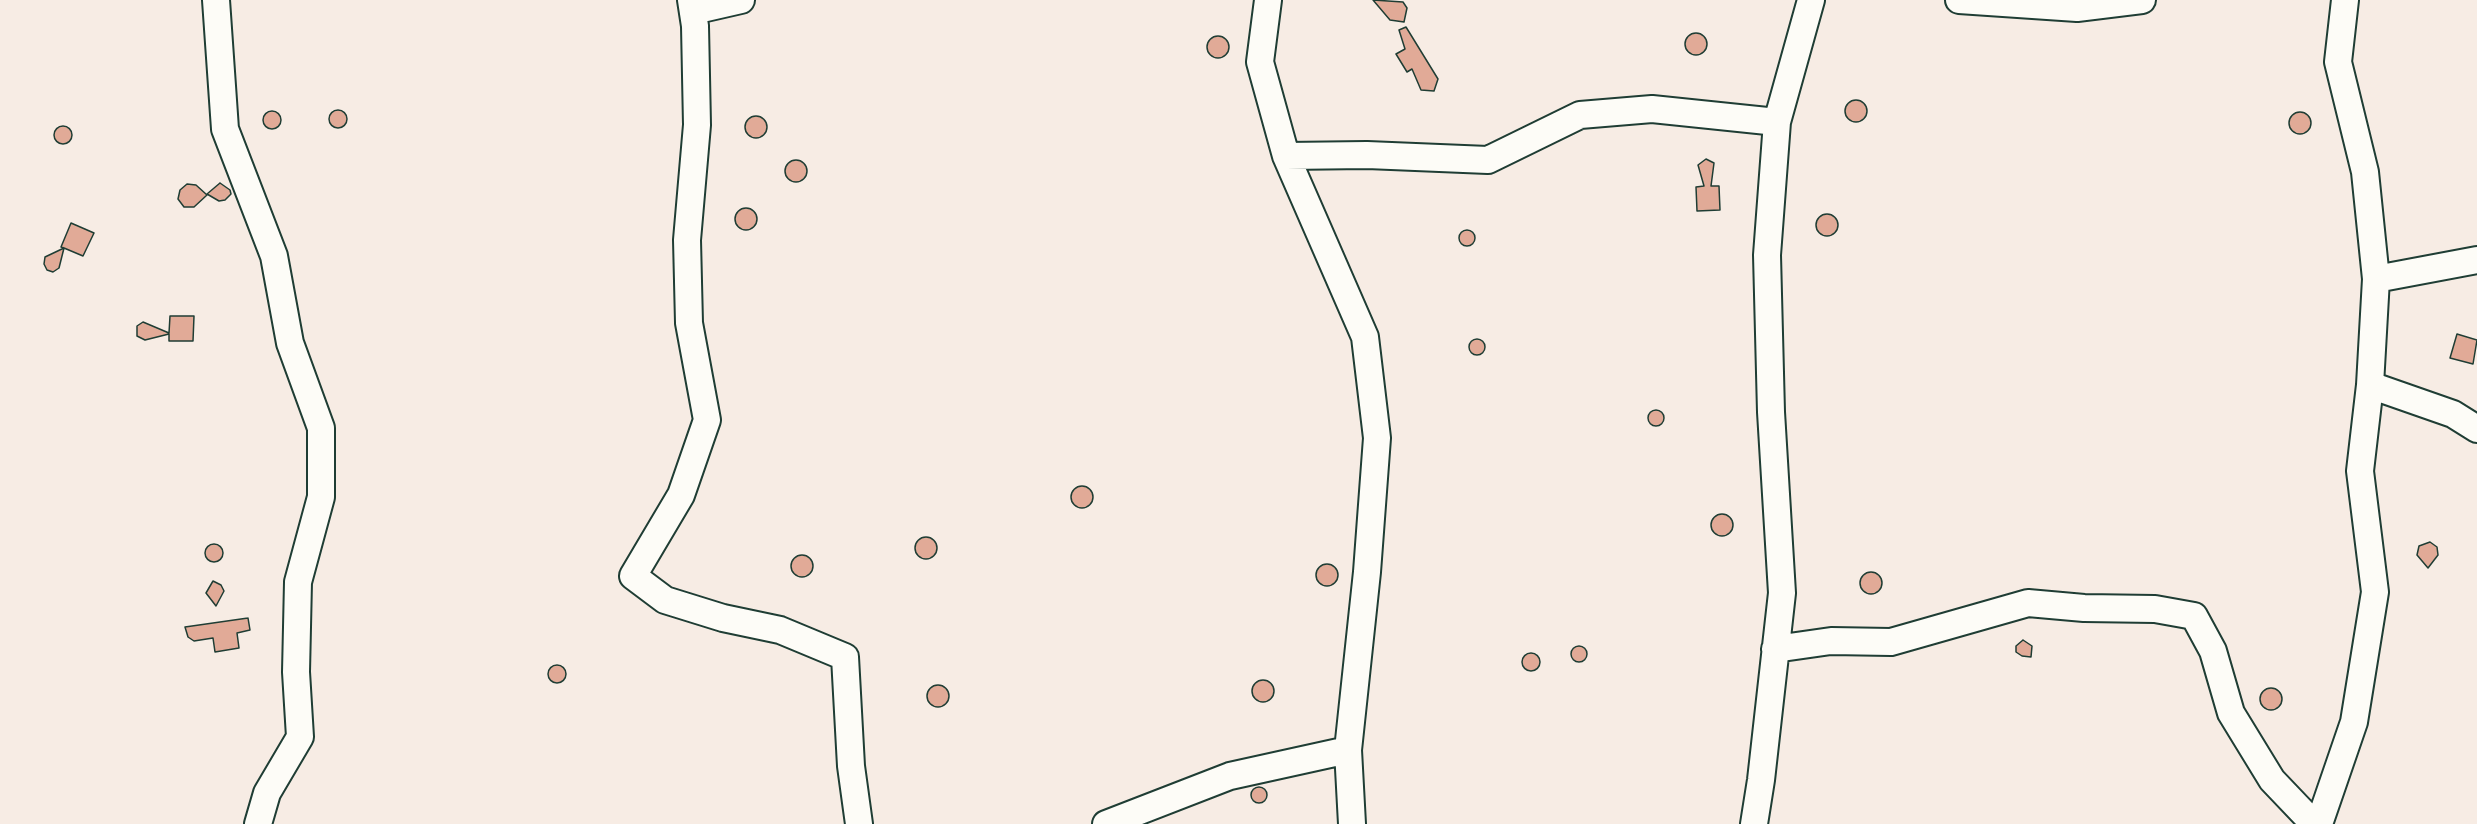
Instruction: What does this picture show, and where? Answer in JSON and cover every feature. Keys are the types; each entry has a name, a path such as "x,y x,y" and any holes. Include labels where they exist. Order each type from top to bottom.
{"street":[{"path":"216,0 225,129 274,256 290,343 321,428 321,497 298,582 296,672 300,736 267,793 258,824"},
{"path":"741,0 692,6 697,125 687,240 689,323 707,420 681,495 633,576 664,600 723,618 780,630 845,657 851,766 859,824"},
{"path":"1268,0 1260,62 1286,156 1365,337 1377,438 1367,572 1348,750 1352,824"},
{"path":"1754,824 1782,593 1771,412 1767,255 1777,122 1811,0"},
{"path":"1959,0 2077,8 2142,0"},
{"path":"2319,824 2354,722 2375,592 2361,471 2370,385 2376,279 2365,172 2338,62 2345,0"},
{"path":"1286,156 1367,155 1488,160 1580,115 1652,108 1777,122"},
{"path":"2376,279 2477,260"},
{"path":"2370,385 2453,414 2477,429"},
{"path":"1775,649 1831,641 1891,642 2028,603 2084,608 2155,609 2194,616 2213,651 2231,712 2272,780 2314,824"},
{"path":"1106,824 1230,776 1348,750"}],"building":[{"path":"1373,0 1403,2 1407,8 1404,22 1390,20"},
{"path":"1406,27 1438,79 1434,91 1421,90 1412,69 1407,72 1396,54 1405,49 1399,30"},
{"path":"1696,33 1704,36 1707,44 1704,52 1696,55 1688,52 1685,44 1688,36"},
{"path":"1218,36 1226,39 1229,47 1226,55 1218,58 1210,55 1207,47 1210,39"},
{"path":"1856,100 1864,103 1867,111 1864,119 1856,122 1848,119 1845,111 1848,103"},
{"path":"338,110 344,113 347,119 344,125 338,128 332,125 329,119 332,113"},
{"path":"272,111 278,114 281,120 278,126 272,129 266,126 263,120 266,114"},
{"path":"2300,112 2308,115 2311,123 2308,131 2300,134 2292,131 2289,123 2292,115"},
{"path":"756,116 764,119 767,127 764,135 756,138 748,135 745,127 748,119"},
{"path":"63,126 69,129 72,135 69,141 63,144 57,141 54,135 57,129"},
{"path":"1706,159 1714,163 1711,186 1719,186 1720,210 1697,211 1696,187 1704,186 1698,165"},
{"path":"796,160 804,163 807,171 804,179 796,182 788,179 785,171 788,163"},
{"path":"220,183 230,190 231,194 225,200 219,201 207,194"},
{"path":"187,184 196,185 207,195 194,207 184,207 178,199 180,190"},
{"path":"746,208 754,211 757,219 754,227 746,230 738,227 735,219 738,211"},
{"path":"1827,214 1835,217 1838,225 1835,233 1827,236 1819,233 1816,225 1819,217"},
{"path":"71,223 94,233 83,256 61,247"},
{"path":"1464,230 1470,230 1475,238 1473,244 1464,246 1459,241 1459,235"},
{"path":"64,248 59,268 53,272 47,270 44,264 45,257"},
{"path":"170,316 194,316 193,341 169,341 169,334 145,340 137,336 137,326 143,322 169,333"},
{"path":"2457,334 2477,340 2473,364 2450,358"},
{"path":"1474,339 1480,339 1485,347 1483,353 1474,355 1469,350 1469,344"},
{"path":"1653,410 1659,410 1664,418 1662,424 1653,426 1648,421 1648,415"},
{"path":"1082,486 1090,489 1093,497 1090,505 1082,508 1074,505 1071,497 1074,489"},
{"path":"1722,514 1730,517 1733,525 1730,533 1722,536 1714,533 1711,525 1714,517"},
{"path":"926,537 934,540 937,548 934,556 926,559 918,556 915,548 918,540"},
{"path":"2430,542 2437,547 2438,555 2428,568 2417,555 2419,546"},
{"path":"214,544 220,547 223,553 220,559 214,562 208,559 205,553 208,547"},
{"path":"802,555 810,558 813,566 810,574 802,577 794,574 791,566 794,558"},
{"path":"1327,564 1335,567 1338,575 1335,583 1327,586 1319,583 1316,575 1319,567"},
{"path":"1871,572 1879,575 1882,583 1879,591 1871,594 1863,591 1860,583 1863,575"},
{"path":"213,581 221,585 224,591 216,606 206,593"},
{"path":"248,618 250,630 237,633 239,648 215,652 213,638 194,641 188,637 185,627"},
{"path":"2023,640 2032,646 2031,657 2022,656 2016,652 2016,646"},
{"path":"1576,646 1582,646 1587,654 1585,660 1576,662 1571,657 1571,651"},
{"path":"1531,653 1537,656 1540,662 1537,668 1531,671 1525,668 1522,662 1525,656"},
{"path":"557,665 563,668 566,674 563,680 557,683 551,680 548,674 551,668"},
{"path":"1263,680 1271,683 1274,691 1271,699 1263,702 1255,699 1252,691 1255,683"},
{"path":"938,685 946,688 949,696 946,704 938,707 930,704 927,696 930,688"},
{"path":"2271,688 2279,691 2282,699 2279,707 2271,710 2263,707 2260,699 2263,691"},
{"path":"1256,787 1262,787 1267,795 1265,801 1256,803 1251,798 1251,792"}]}
